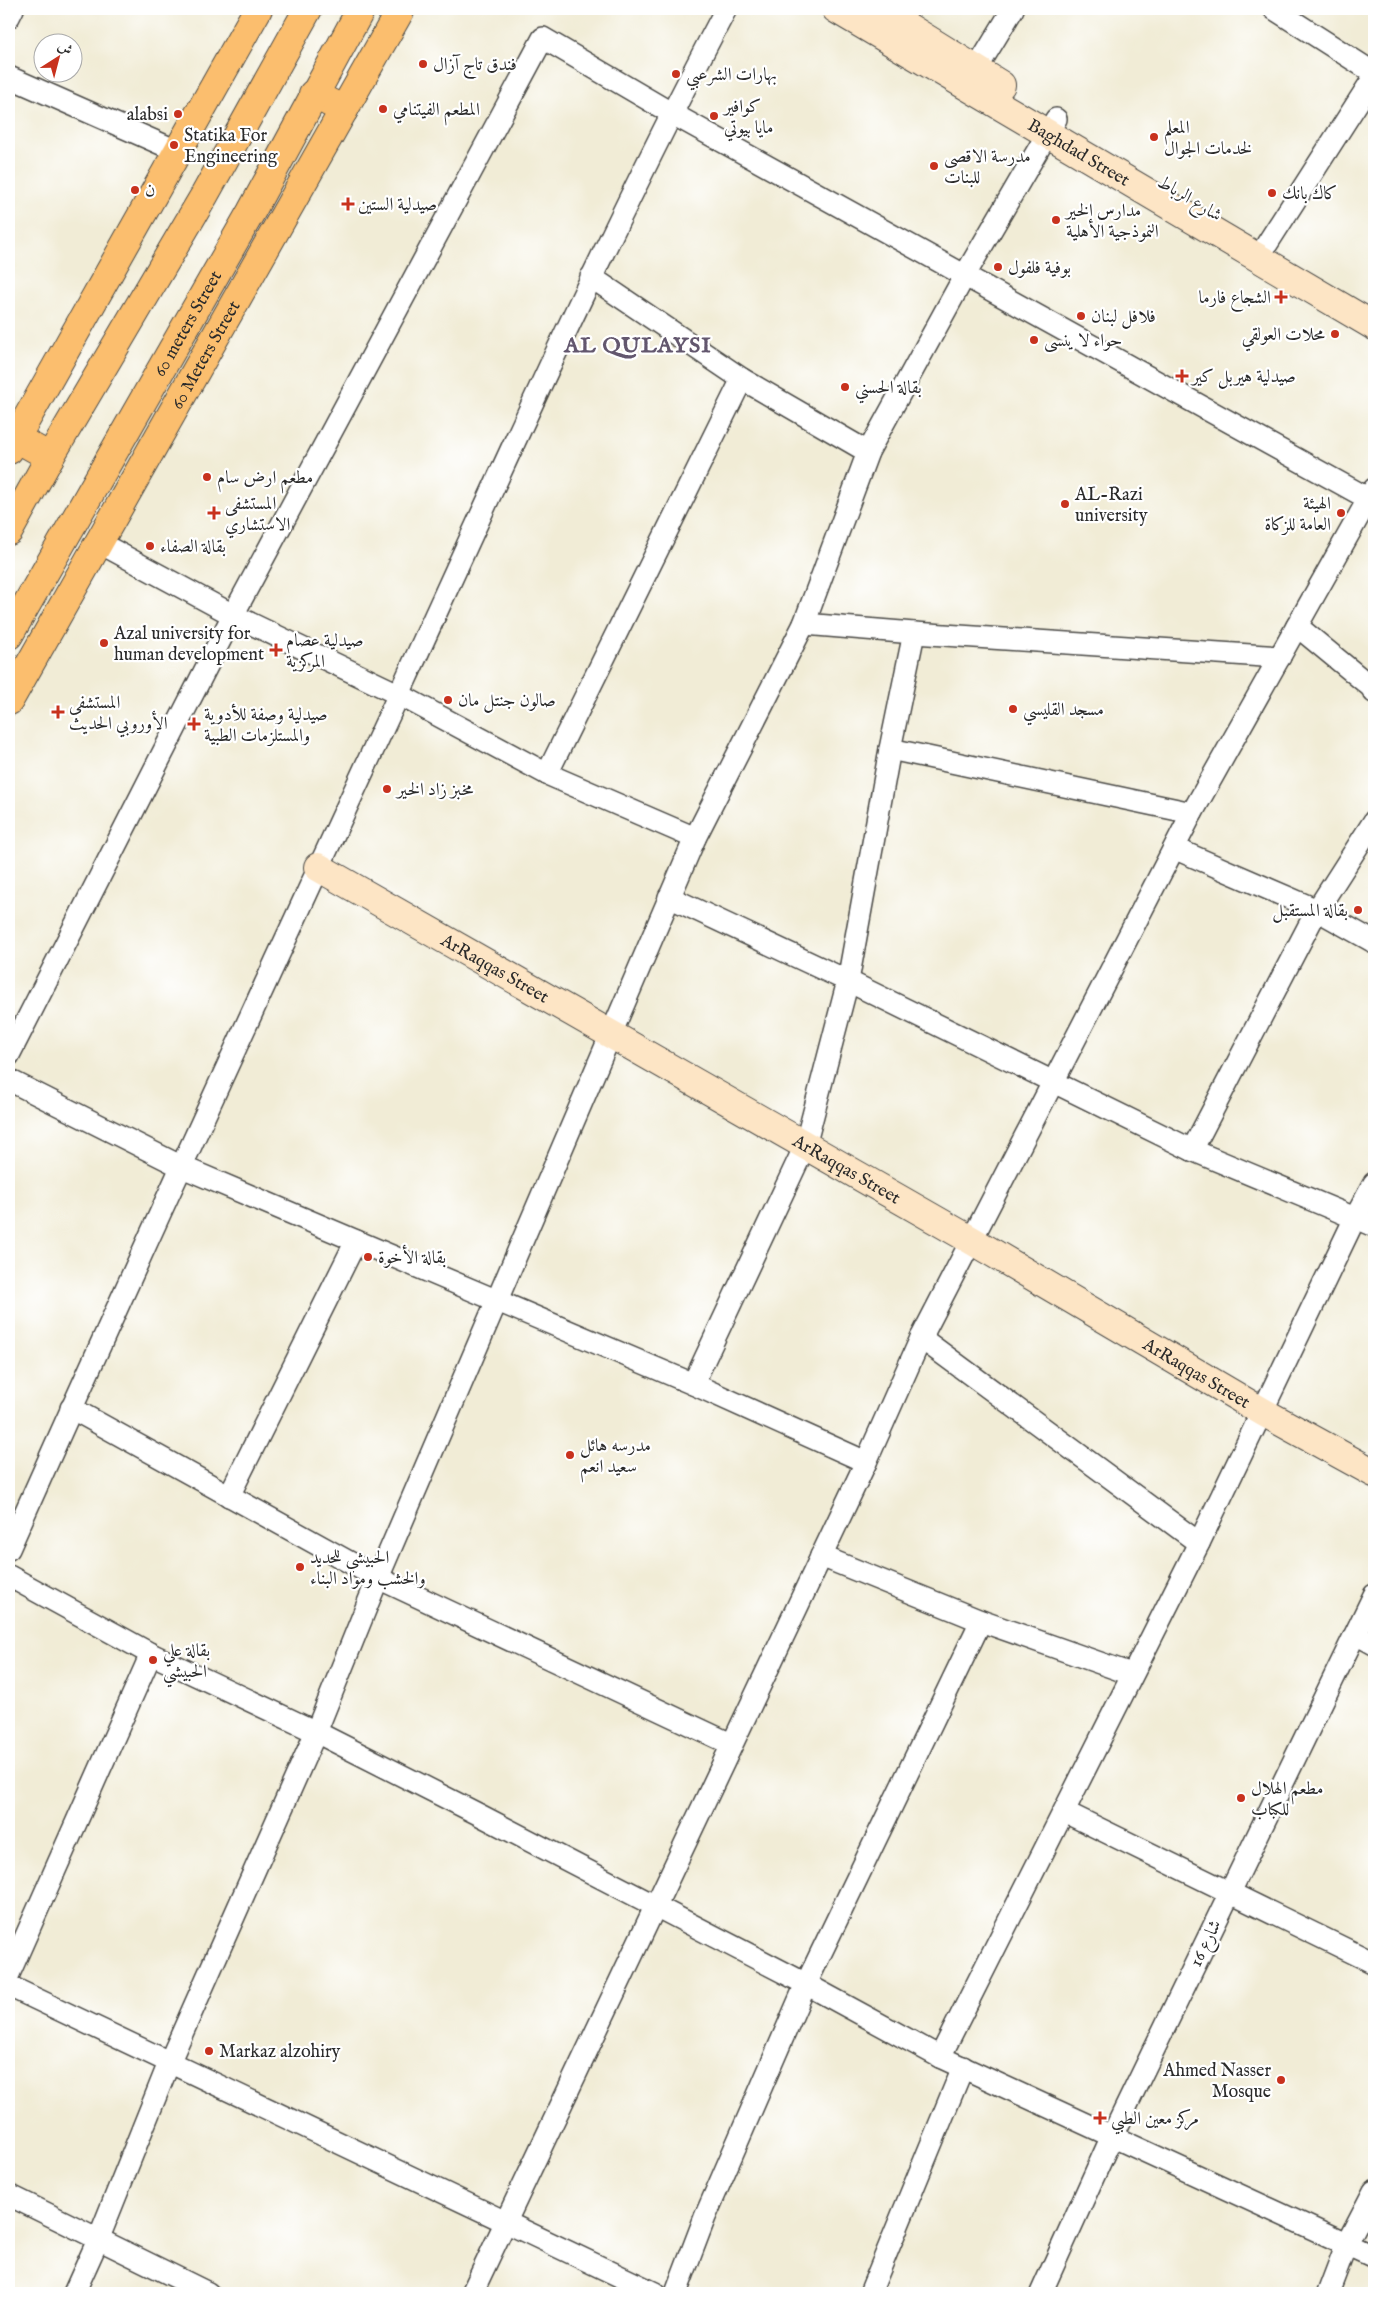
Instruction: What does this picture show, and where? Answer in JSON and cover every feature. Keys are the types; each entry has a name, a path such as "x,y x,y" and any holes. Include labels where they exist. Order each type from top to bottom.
{"main road":[{"path":"50,457 12,444 176,152 249,28 258,9"},
{"path":"9,531 50,457 204,196 308,9"},
{"name":"60 meters Street","path":"9,635 251,212 360,9"},
{"name":"60 Meters Street","path":"9,701 401,9"},
{"path":"313,94 344,110"}],"street":[{"path":"9,17 13,9"},
{"path":"9,1549 180,1166 591,277 671,113 726,9"},
{"name":"Baghdad Street","path":"836,9 1051,126 1374,326"},
{"name":"شارع الرباط","path":"879,9 976,70 1051,126 1267,244 1374,307"},
{"path":"976,70 1013,9"},
{"path":"1274,9 1374,73"},
{"path":"9,1055 233,615 543,38 671,113 1371,494 1192,813 1176,849 921,1338 866,1462 472,2293"},
{"path":"9,76 176,152"},
{"path":"1267,244 1374,77"},
{"path":"74,2293 98,2240 169,2064 316,1732 378,1578 498,1301 669,897 695,838 804,624 868,452 965,274 1051,126"},
{"path":"591,277 742,379 868,452"},
{"path":"547,774 742,379"},
{"path":"98,542 233,615 398,694 547,774 695,838"},
{"path":"804,624 1280,657"},
{"path":"1297,626 1371,687 1374,692"},
{"path":"692,1384 805,1146 848,982 890,749 914,633"},
{"path":"890,749 1192,813"},
{"path":"1192,1150 1317,910 1374,821"},
{"path":"1176,849 1317,910 1374,942"},
{"name":"ArRaqqas Street","path":"318,868 971,1240 1263,1412 1374,1473"},
{"path":"669,897 1192,1150 1374,1226"},
{"path":"9,1080 180,1166 692,1384 866,1462"},
{"path":"940,2057 1065,1812 1131,1674 1199,1543 1354,1218 1374,1183"},
{"path":"229,1496 356,1241"},
{"path":"921,1338 1199,1543"},
{"path":"71,1408 378,1578 731,1744"},
{"path":"821,1556 981,1622 1131,1674"},
{"path":"9,1576 152,1654 316,1732 806,1984 940,2057 1374,2257"},
{"name":"شارع 16","path":"1041,2293 1112,2136 1230,1892 1365,1639 1374,1595"},
{"path":"676,2293 705,2216 806,1984 981,1622"},
{"path":"9,1974 152,1654"},
{"path":"1065,1812 1374,1963"},
{"path":"9,1986 169,2064 506,2221 655,2293"},
{"path":"870,2293 964,2067"},
{"path":"1328,2293 1347,2243 1374,2191"},
{"path":"9,2195 208,2293"}],"place":[{"name":"فندق تاج آزال","path":"423,64"},
{"name":"بهارات الشرعبي","path":"676,74"},
{"name":"المطعم الفيتنامي","path":"383,109"},
{"name":"alabsi","path":"178,114"},
{"name":"كوافير مايا بيوتي","path":"714,116"},
{"name":"المعلم لخدمات الجوال","path":"1154,137"},
{"name":"Statika For Engineering","path":"174,145"},
{"name":"مدرسة الاقصى للبنات","path":"934,166"},
{"name":"ن","path":"135,190"},
{"name":"كاك بانك","path":"1272,193"},
{"name":"صيدلية الستين","path":"348,204"},
{"name":"مدارس الخير النموذجية الأهلية","path":"1056,220"},
{"name":"بوفية فلفول","path":"998,267"},
{"name":"الشجاع فارما","path":"1281,297"},
{"name":"فلافل لبنان","path":"1081,316"},
{"name":"محلات العولقي","path":"1335,334"},
{"name":"حواء لا ينسى","path":"1034,340"},
{"name":"صيدلية هيربل كير","path":"1182,376"},
{"name":"بقالة الحسني","path":"845,387"},
{"name":"مطعم ارض سام","path":"207,477"},
{"name":"AL-Razi university","path":"1065,504"},
{"name":"المستشفى الاستشاري","path":"214,513"},
{"name":"الهيئة العامة للزكاة","path":"1341,513"},
{"name":"بقالة الصفاء","path":"150,546"},
{"name":"Azal university for human development","path":"104,643"},
{"name":"صيدلية عصام المركزية","path":"276,650"},
{"name":"صالون جنتل مان","path":"448,700"},
{"name":"مسجد القليسي","path":"1013,709"},
{"name":"المستشفى الأوروبي الحديث","path":"58,712"},
{"name":"صيدلية وصفة للأدوية والمستلزمات الطبية","path":"194,724"},
{"name":"مخبز زاد الخير","path":"387,789"},
{"name":"بقالة المستقبل","path":"1358,910"},
{"name":"بقالة الأخوة","path":"368,1257"},
{"name":"مدرسه هائل سعيد انعم","path":"570,1455"},
{"name":"الحبيشي للحديد والخشب ومواد البناء","path":"300,1567"},
{"name":"بقالة علي الحبيشي","path":"153,1660"},
{"name":"مطعم الهلال للكباب","path":"1241,1798"},
{"name":"Markaz alzohiry","path":"209,2051"},
{"name":"Ahmed Nasser Mosque","path":"1281,2080"},
{"name":"مركز معين الطبي","path":"1100,2118"}],"district":[{"name":"AL QULAYSI","path":"638,344"}]}
